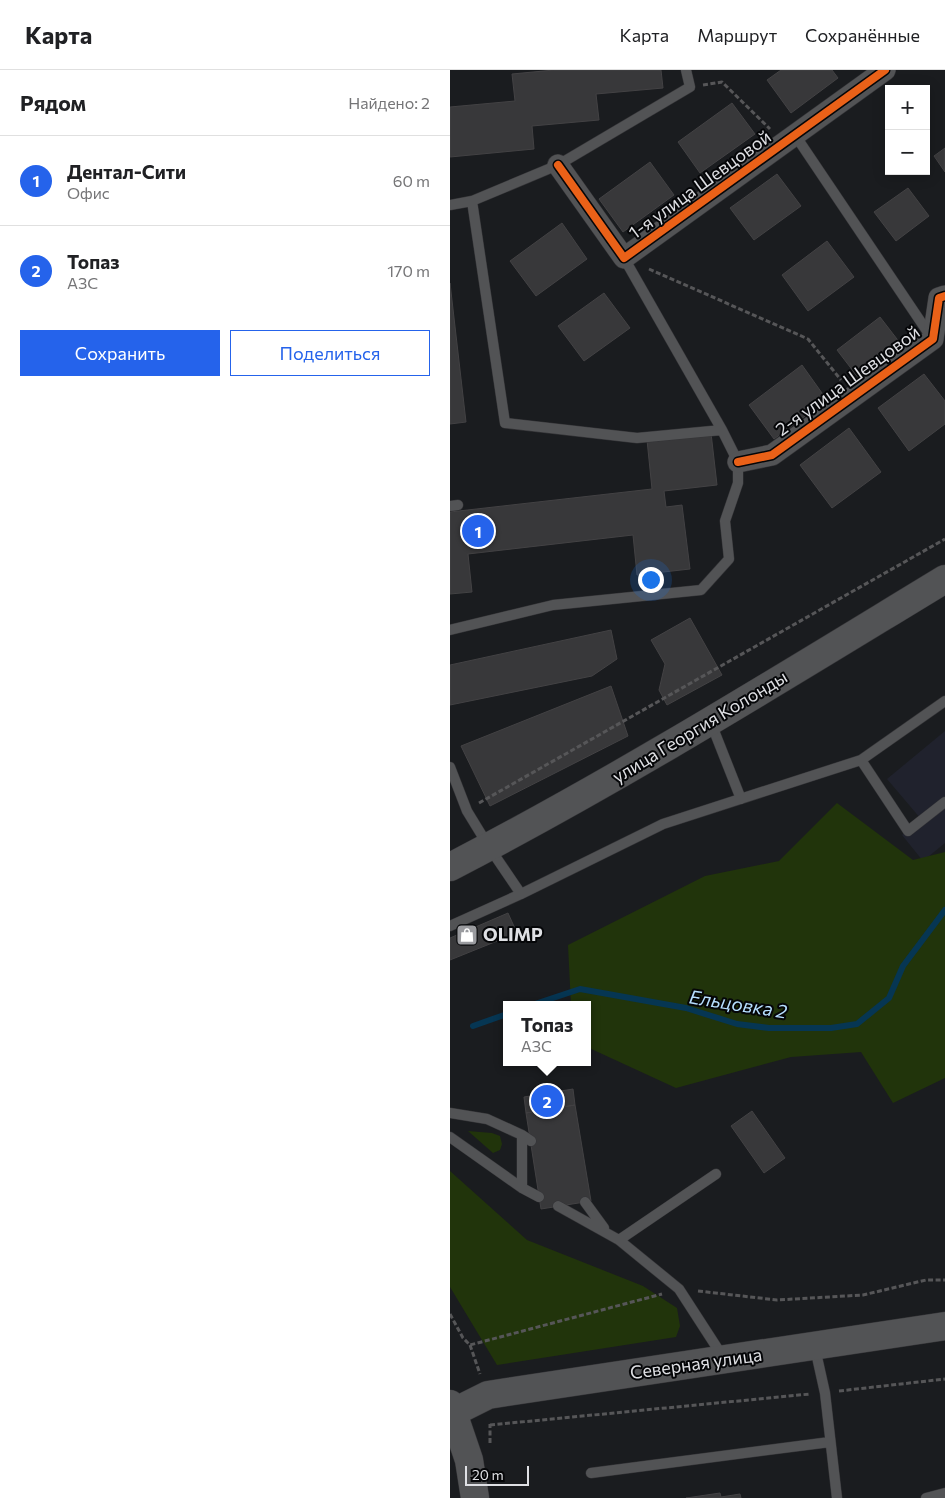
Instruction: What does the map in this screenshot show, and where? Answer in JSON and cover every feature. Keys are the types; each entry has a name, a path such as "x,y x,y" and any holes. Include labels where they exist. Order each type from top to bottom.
{"main road":[{"name":"улица Георгия Колонды","path":"450,867 541,819 711,722 945,578"},
{"name":"Северная улица","path":"451,1410 494,1394 945,1326"},
{"path":"451,1410 471,1468 476,1498"}],"street":[{"name":"1-я улица Шевцовой","path":"558,165 624,258 885,70"},
{"name":"2-я улица Шевцовой","path":"738,462 772,455 933,339 939,298 945,296"}],"lane":[{"path":"450,205 472,201 558,165 690,87 686,70"},
{"path":"790,139 933,339"},
{"path":"472,201 505,423 636,438 722,430"},
{"path":"450,630 553,605 701,590 729,559 725,521 738,483 738,462 722,430 624,258"},
{"path":"450,926 521,894 663,824 861,760 945,701"},
{"path":"711,722 741,799"},
{"path":"861,760 908,831 945,802"},
{"path":"450,767 466,811 521,894"},
{"path":"450,1113 487,1118 527,1138 522,1188"},
{"path":"450,1137 522,1188 539,1196"},
{"path":"619,1240 716,1174"},
{"path":"585,1202 606,1231"},
{"path":"558,1206 606,1231 679,1289 725,1360"},
{"path":"815,1347 824,1393 837,1498"},
{"path":"591,1473 830,1442"},
{"path":"926,1498 945,1493"}],"path":[{"path":"690,87 722,82 790,139"},
{"path":"624,258 808,339 853,396"},
{"path":"466,811 945,538"},
{"path":"450,1314 463,1338"},
{"path":"490,1425 824,1393 945,1379"}],"shaded area":[{"path":"945,731 945,843 923,861 902,835 921,819 887,779"}],"green space":[{"path":"837,803 913,860 945,852 945,1078 893,1103 861,1052 791,1057 676,1088 591,1049 591,1001 571,1001 568,945 705,876 779,861"},
{"path":"468,1131 492,1133 500,1136 502,1144 500,1150 493,1153"},
{"path":"450,1171 527,1240 643,1286 677,1308 680,1326 676,1337 497,1365 450,1287"}],"building":[{"path":"554,70 661,70 663,88 596,94 599,120 532,126 534,149 450,157 450,107 515,101 512,74"},
{"path":"781,70 832,70 838,78 791,113 767,80"},
{"path":"732,103 755,134 700,173 678,142"},
{"path":"945,148 945,172 934,156"},
{"path":"650,162 674,195 623,232 599,199"},
{"path":"777,174 801,206 754,240 730,208"},
{"path":"908,188 929,216 896,241 874,212"},
{"path":"562,223 587,259 536,296 510,261"},
{"path":"827,241 854,277 808,311 782,275"},
{"path":"450,283 466,422 450,424"},
{"path":"604,293 630,328 584,361 558,326"},
{"path":"880,317 907,352 863,384 837,350"},
{"path":"802,365 827,400 774,439 749,405"},
{"path":"924,374 945,401 945,424 909,451 878,408"},
{"path":"849,428 881,472 832,508 800,465"},
{"path":"711,433 717,485 664,491 666,507 682,505 690,569 637,575 633,535 468,554 472,592 450,594 450,512 652,489 647,440"},
{"path":"690,618 722,675 667,705 659,690 665,664 651,640"},
{"path":"611,630 617,659 592,676 450,705 450,665"},
{"path":"611,686 628,736 490,806 461,746"},
{"path":"508,913 517,933 450,960 450,938"},
{"path":"573,1089 575,1105 526,1113 524,1097"},
{"path":"575,1105 591,1201 541,1209 526,1113"},
{"path":"752,1111 785,1158 764,1173 731,1126"},
{"path":"720,1493 721,1497 740,1494 741,1498 686,1498"}],"waterway":[{"name":"Ельцовка 2","path":"544,1001 580,989 686,1008 737,1024 769,1028 831,1028 857,1024 889,998 903,966 945,910"},
{"name":"Ельцовка 2","path":"473,1026 503,1015"}],"cycle path":[{"path":"558,165 624,258 885,70"},
{"path":"738,462 772,455 933,339 939,298 945,296"}],"place":[{"name":"Дентал-Сити","path":"478,531"},
{"name":"OLIMP","path":"467,935"},
{"name":"Топаз","path":"547,1101"}]}
